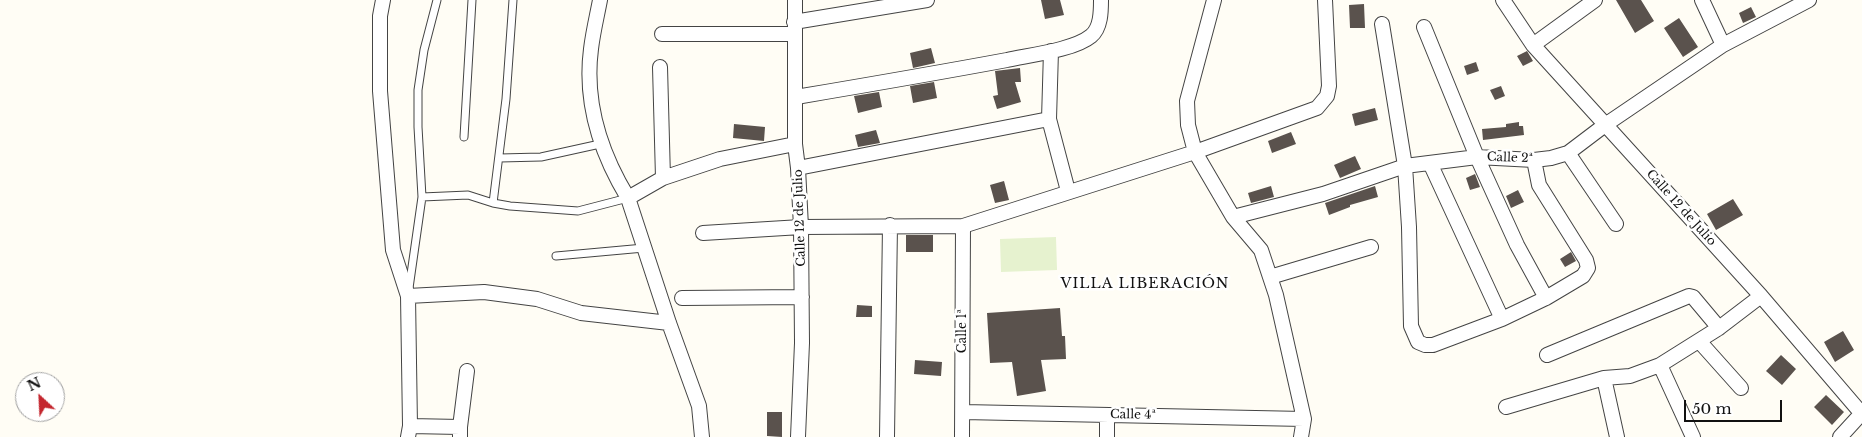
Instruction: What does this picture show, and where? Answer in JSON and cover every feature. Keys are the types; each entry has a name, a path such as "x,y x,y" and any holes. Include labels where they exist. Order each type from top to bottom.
{"street":[{"path":"383,0 380,16 380,92 393,250 408,296 409,431 460,432 467,371"},
{"path":"600,0 590,50 590,85 594,123 600,144 628,198 669,323 699,406 702,437"},
{"name":"Calle 12 de Julio","path":"795,0 795,144 801,227 802,297 798,437"},
{"path":"662,34 794,28 927,0"},
{"path":"796,97 932,74 1051,51 1085,40 1094,34 1101,12 1102,0"},
{"path":"1214,0 1187,102 1188,124 1195,152 1233,217 1261,250 1276,295 1304,419 1301,437"},
{"path":"703,233 801,227 963,226 1195,152 1317,108 1327,96 1329,86 1325,0"},
{"name":"Calle 12 de Julio","path":"1503,0 1533,44 1761,296 1862,413"},
{"path":"1533,44 1594,0"},
{"path":"1702,0 1723,45"},
{"name":"Calle 2ª","path":"1233,217 1323,194 1405,166 1477,157 1534,160 1568,153 1605,125 1723,45 1809,0"},
{"path":"1382,24 1405,166 1409,227 1411,326 1418,342 1425,345 1434,345 1502,319 1546,298 1583,276 1588,268 1588,264 1539,185 1534,160"},
{"path":"1424,27 1477,157 1517,245 1546,298"},
{"path":"1051,51 1050,118 1068,191"},
{"path":"660,67 663,178"},
{"path":"798,168 1050,118"},
{"path":"628,198 663,178 720,159 795,144"},
{"path":"1568,153 1616,224"},
{"path":"1430,164 1502,319"},
{"path":"886,437 890,225"},
{"name":"Calle 1ª","path":"962,437 963,226"},
{"path":"1270,277 1371,247"},
{"path":"408,296 484,292 537,298 581,313 669,323"},
{"path":"1547,355 1689,296 1693,297 1719,328"},
{"path":"1506,407 1604,378 1630,376 1660,365 1719,328 1761,296"},
{"path":"682,298 802,297"},
{"path":"1699,340 1741,388"},
{"path":"1660,365 1693,437"},
{"path":"1604,378 1615,436"},
{"name":"Calle 4ª","path":"963,412 1304,419"},
{"path":"1840,437 1862,413"},
{"path":"1106,437 1107,415"}],"lane":[{"path":"408,296 422,197 418,90 424,50 437,0"},
{"path":"464,137 472,0"},
{"path":"493,204 506,100 513,0"},
{"path":"500,158 541,157 600,144"},
{"path":"422,197 468,195 493,204 578,212 628,198"},
{"path":"556,256 644,248"}],"green space":[{"path":"1056,237 1057,270 1001,272 1000,239"}],"building":[{"path":"1041,0 1060,0 1064,15 1045,19"},
{"path":"1616,0 1641,0 1654,21 1635,33"},
{"path":"1364,4 1365,28 1350,28 1349,5"},
{"path":"1751,7 1756,17 1743,23 1739,13"},
{"path":"1679,18 1698,47 1683,57 1664,28"},
{"path":"931,48 935,63 913,68 910,53"},
{"path":"1527,51 1533,61 1523,66 1517,56"},
{"path":"1476,62 1479,71 1467,75 1464,66"},
{"path":"1020,68 1021,82 1015,82 1021,102 997,109 993,96 998,95 995,71"},
{"path":"934,82 937,98 913,103 910,86"},
{"path":"1501,86 1505,96 1495,100 1490,90"},
{"path":"879,92 882,107 858,113 854,96"},
{"path":"1375,108 1378,120 1355,126 1352,114"},
{"path":"1519,122 1519,126 1523,126 1524,135 1483,140 1482,129 1506,127 1506,124"},
{"path":"734,124 765,127 764,141 733,138"},
{"path":"876,130 880,143 858,147 855,135"},
{"path":"1291,132 1296,144 1272,153 1268,141"},
{"path":"1355,156 1361,169 1340,178 1334,165"},
{"path":"1475,174 1480,187 1470,190 1466,178"},
{"path":"1004,181 1009,200 995,203 990,185"},
{"path":"1271,186 1274,197 1251,203 1248,193"},
{"path":"1375,186 1378,197 1350,205 1350,207 1329,215 1325,203"},
{"path":"1518,190 1524,202 1511,208 1506,196"},
{"path":"1733,199 1743,215 1716,230 1707,214"},
{"path":"906,235 933,235 933,252 906,252"},
{"path":"1571,252 1576,261 1565,267 1560,259"},
{"path":"857,305 872,306 872,317 856,317"},
{"path":"1060,308 1062,336 1065,336 1066,359 1041,360 1046,391 1017,396 1012,362 990,363 987,313"},
{"path":"1843,331 1854,350 1835,362 1824,342"},
{"path":"1781,355 1796,369 1782,385 1766,371"},
{"path":"915,360 942,362 941,376 914,374"},
{"path":"1826,395 1844,412 1832,425 1814,407"},
{"path":"767,412 782,412 782,437 767,436"}],"district":[{"name":"VILLA LIBERACIÓN","path":"1145,284"}]}
